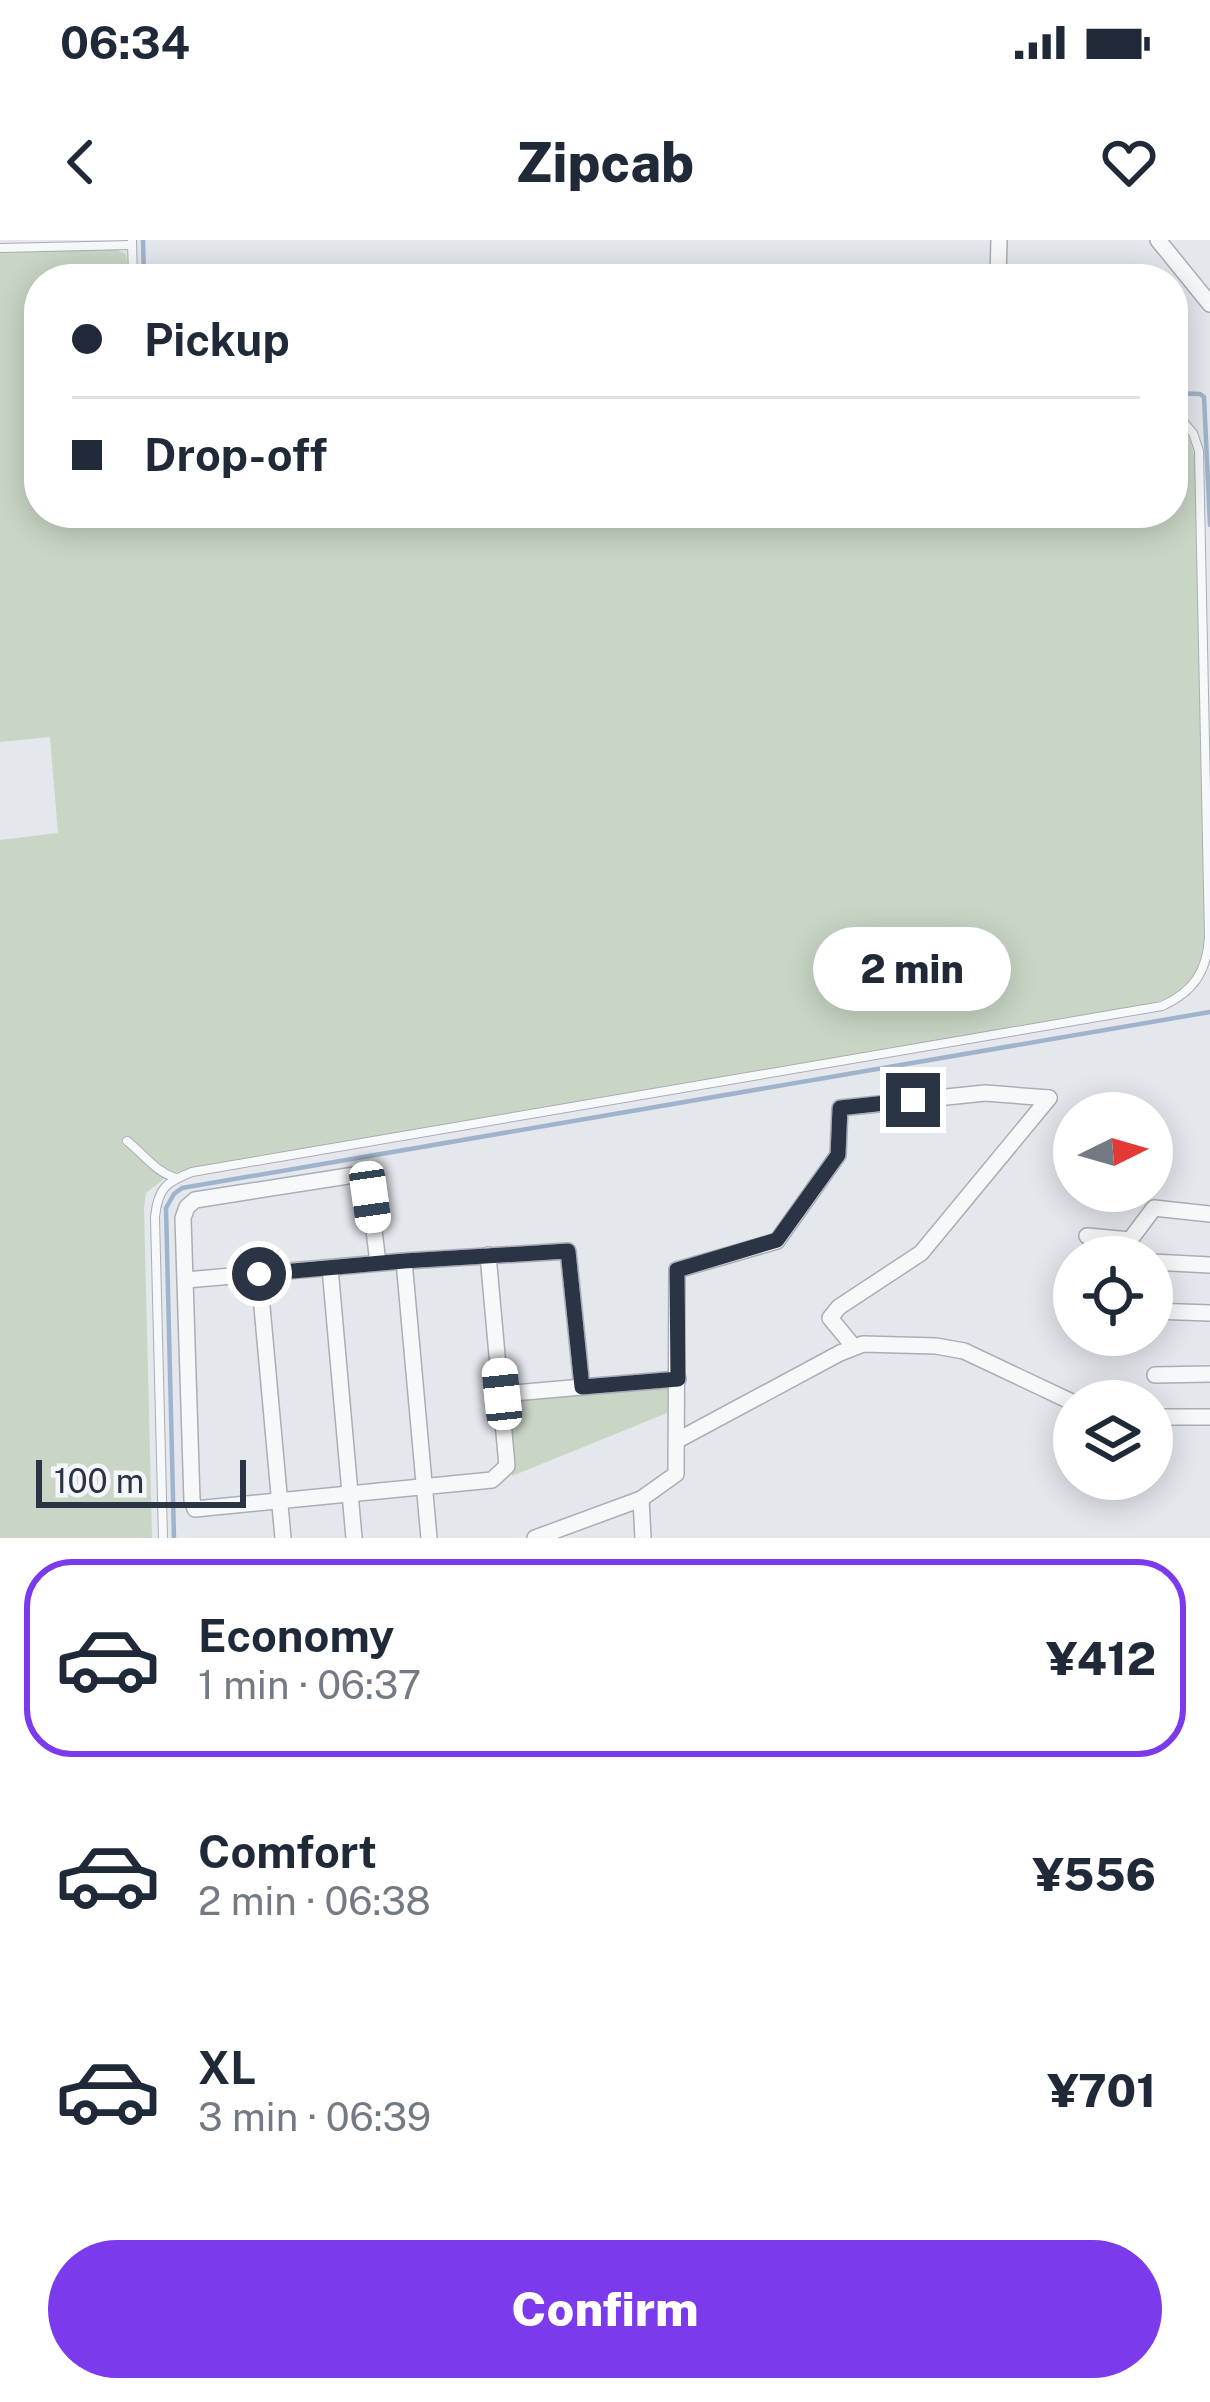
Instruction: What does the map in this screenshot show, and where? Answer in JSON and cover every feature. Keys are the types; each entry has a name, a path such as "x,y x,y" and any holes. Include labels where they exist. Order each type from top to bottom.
{"street":[{"path":"1157,240 1177,264"},
{"path":"1188,277 1210,304"},
{"path":"535,1538 576,1531 640,1499 676,1474 677,1270 777,1240 838,1155 840,1108 985,1093 1049,1098 921,1253 839,1307 830,1318 854,1347"},
{"path":"378,1263 367,1173 195,1200 187,1208 182,1218 194,1509 492,1480 507,1466 488,1256"},
{"path":"1133,1236 1154,1208 1210,1214"},
{"path":"186,1280 568,1251 582,1387"},
{"path":"404,1261 429,1538"},
{"path":"1173,1263 1210,1265"},
{"path":"331,1268 355,1538"},
{"path":"259,1274 283,1538"},
{"path":"1173,1311 1210,1312"},
{"path":"679,1440 863,1344 964,1351 1053,1393"},
{"path":"1155,1375 1210,1374"},
{"path":"502,1394 678,1379"},
{"path":"1173,1418 1210,1417"},
{"path":"640,1499 643,1538"}],"lane":[{"path":"0,248 132,243"},
{"path":"163,1538 155,1217 157,1199 176,1178 1120,1014 1162,1006 1192,988 1208,955 1210,938 1199,451 1188,427"},
{"path":"127,1141 151,1166 176,1178"}],"green space":[{"path":"117,250 126,254 127,264 24,264 24,528 1188,528 1188,436 1196,476 1205,940 1192,979 1163,1000 1135,1007 172,1173 146,1193 144,1207 152,1538 0,1538 0,840 58,833 50,737 0,742 0,252"},
{"path":"668,1386 667,1413 512,1476 508,1400"}],"waterway":[{"path":"143,240 144,264"},
{"path":"1188,394 1204,397 1210,525"},
{"path":"174,1538 166,1208 182,1188 1210,1012"}],"route":[{"path":"259,1274 568,1251 582,1387 678,1379 677,1270 777,1240 838,1155 840,1108 913,1100"}]}
